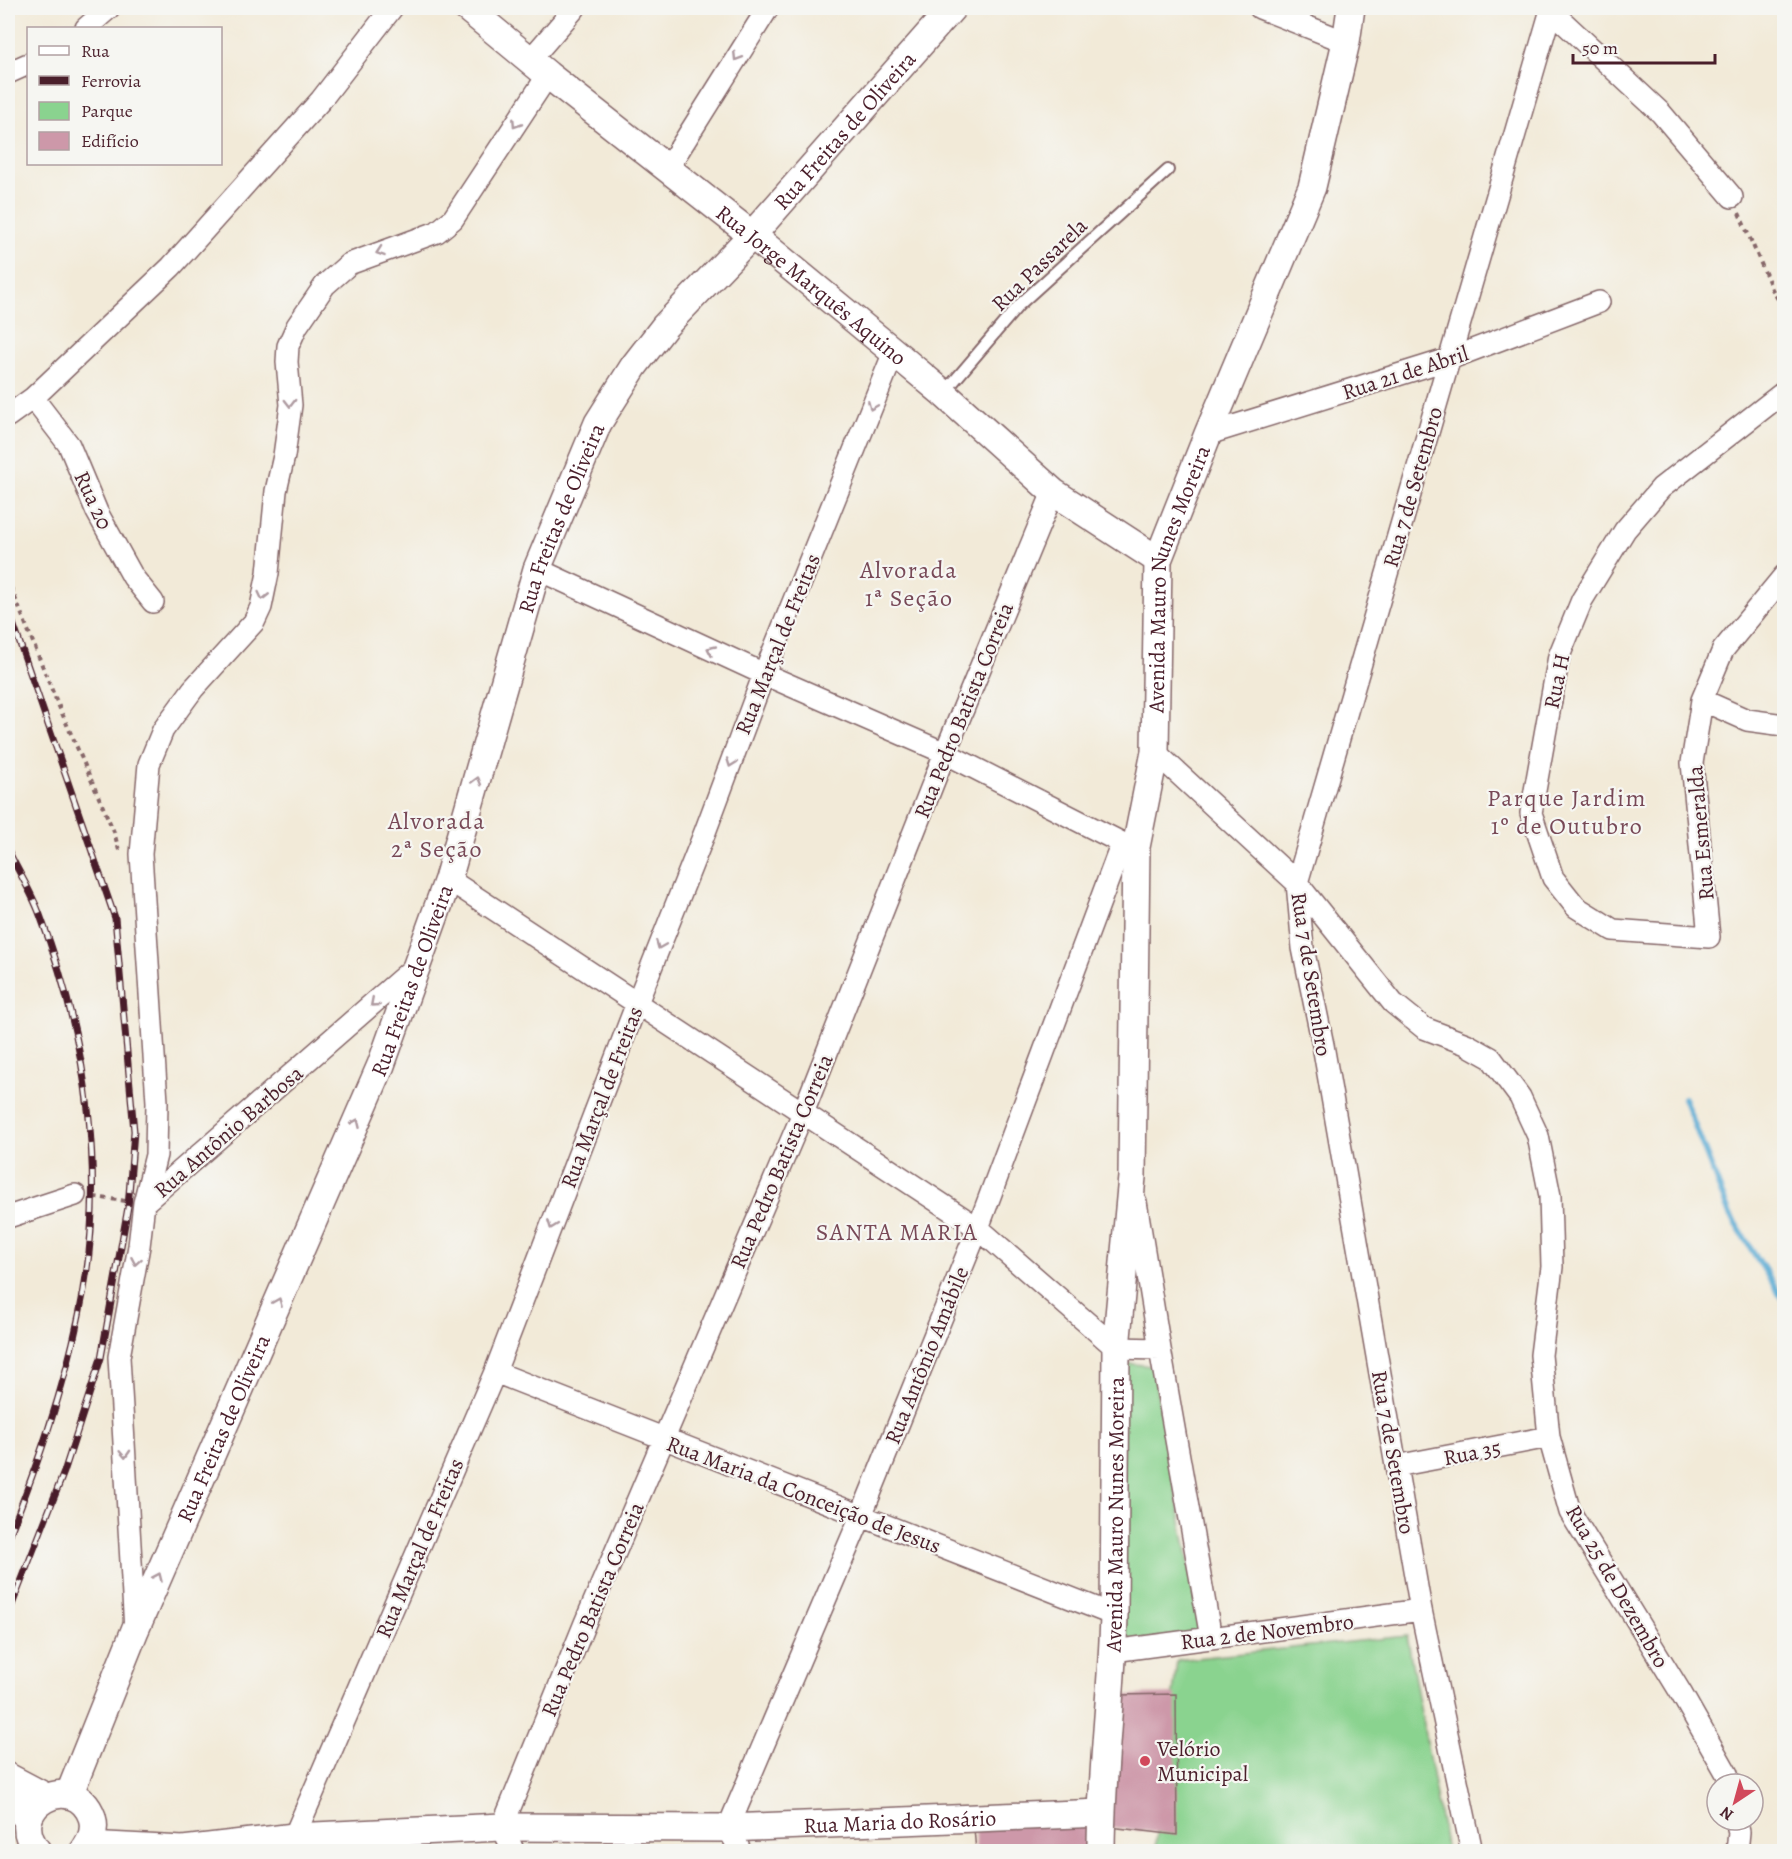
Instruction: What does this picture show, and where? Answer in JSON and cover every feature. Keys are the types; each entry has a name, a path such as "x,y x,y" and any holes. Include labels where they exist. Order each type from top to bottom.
{"street":[{"path":"87,27 109,8"},
{"path":"8,416 33,398 171,267 321,100 392,8"},
{"name":"Rua Jorge Marquês Aquino","path":"467,8 667,170 752,235 944,393 1053,492 1158,561"},
{"path":"144,1203 156,1155 157,1102 141,854 149,764 163,730 193,689 254,622 261,607 268,573 276,491 284,456 291,405 287,362 288,346 297,326 324,285 349,264 437,232 453,219 575,8"},
{"path":"667,170 768,8"},
{"name":"Rua Freitas de Oliveira","path":"28,1819 34,1806 58,1796 135,1630 381,1065 448,879 537,569 598,423 618,389 665,326 752,235 952,8"},
{"path":"1260,8 1346,42"},
{"name":"Avenida Mauro Nunes Moreira","path":"1101,1851 1101,1813 1113,1651 1116,1348 1132,1177 1129,845 1155,752 1158,561 1208,434 1312,187 1346,42 1351,8"},
{"path":"1550,9 1661,113 1732,197"},
{"name":"Rua 7 de Setembro","path":"1472,1851 1421,1610 1325,1057 1303,948 1297,883 1550,9"},
{"path":"8,73 27,64"},
{"name":"Rua 21 de Abril","path":"1208,434 1449,359 1599,302"},
{"name":"Rua Marçal de Freitas","path":"294,1837 495,1372 764,674 894,352"},
{"name":"Rua H","path":"1709,937 1613,930 1576,906 1553,878 1531,813 1559,656 1582,600 1625,530 1660,488 1785,392"},
{"name":"Rua 20","path":"33,398 69,445 97,512 133,577 153,602"},
{"name":"Rua Pedro Batista Correia","path":"502,1827 589,1612 803,1113 945,753 1053,492"},
{"path":"537,569 764,674 945,753 1129,845"},
{"name":"Rua Esmeralda","path":"1709,937 1692,763 1702,700 1723,650 1785,576"},
{"path":"1702,700 1747,720 1785,725"},
{"name":"Rua 25 de Dezembro","path":"1155,752 1297,883 1393,1003 1424,1028 1466,1044 1491,1058 1520,1097 1538,1136 1550,1196 1552,1267 1541,1355 1549,1437 1570,1512 1681,1693 1726,1772"},
{"name":"Rua Antônio Amábile","path":"728,1828 861,1516 978,1228 1129,845"},
{"path":"448,879 978,1228 1116,1348 1160,1349"},
{"name":"Rua Antônio Barbosa","path":"135,1630 119,1357 139,1246 144,1203 418,965"},
{"name":"Avenida Mauro Nunes Moreira","path":"1132,1177 1211,1638"},
{"path":"8,1217 75,1195"},
{"name":"Rua Maria da Conceição de Jesus","path":"495,1372 663,1440 1114,1615"},
{"name":"Rua 35","path":"1396,1466 1549,1437"},
{"name":"Rua 2 de Novembro","path":"1113,1651 1421,1610"},
{"path":"8,1777 58,1796 80,1800 89,1810 93,1821 93,1834 86,1848"},
{"path":"8,1800 28,1819 29,1837 38,1851"},
{"name":"Rua Maria do Rosário","path":"86,1848 183,1850 294,1837 502,1827 728,1828 1101,1813"},
{"path":"502,1827 514,1851"},
{"path":"728,1828 741,1851"},
{"path":"1737,1851 1739,1832"}],"lane":[{"name":"Rua Passarela","path":"944,393 1019,305 1168,170"}],"path":[{"path":"1732,197 1772,289 1785,310"},
{"path":"8,580 54,695 114,832 123,864"},
{"path":"75,1195 144,1203"}],"green space":[{"path":"1124,1363 1152,1366 1202,1633 1120,1643"},
{"path":"1407,1636 1446,1851 1155,1852 1177,1660"}],"building":[{"name":"Velório Municipal","path":"1176,1694 1177,1835 1110,1827 1118,1695"},
{"path":"1090,1821 1090,1852 976,1852 974,1828"}],"waterway":[{"path":"1684,1098 1730,1215 1784,1301"}],"railway":[{"path":"8,609 115,918 134,1131 128,1207 101,1358 64,1472 8,1615"},
{"path":"8,850 40,915 57,963 81,1062 92,1163 92,1214 88,1265 73,1344 48,1429 8,1539"}],"place":[{"name":"Velório Municipal","path":"1145,1761"}],"district":[{"name":"Alvorada 1ª Seção","path":"909,584"},
{"name":"Parque Jardim 1º de Outubro","path":"1567,812"},
{"name":"Alvorada 2ª Seção","path":"437,835"},
{"name":"SANTA MARIA","path":"897,1232"}]}
